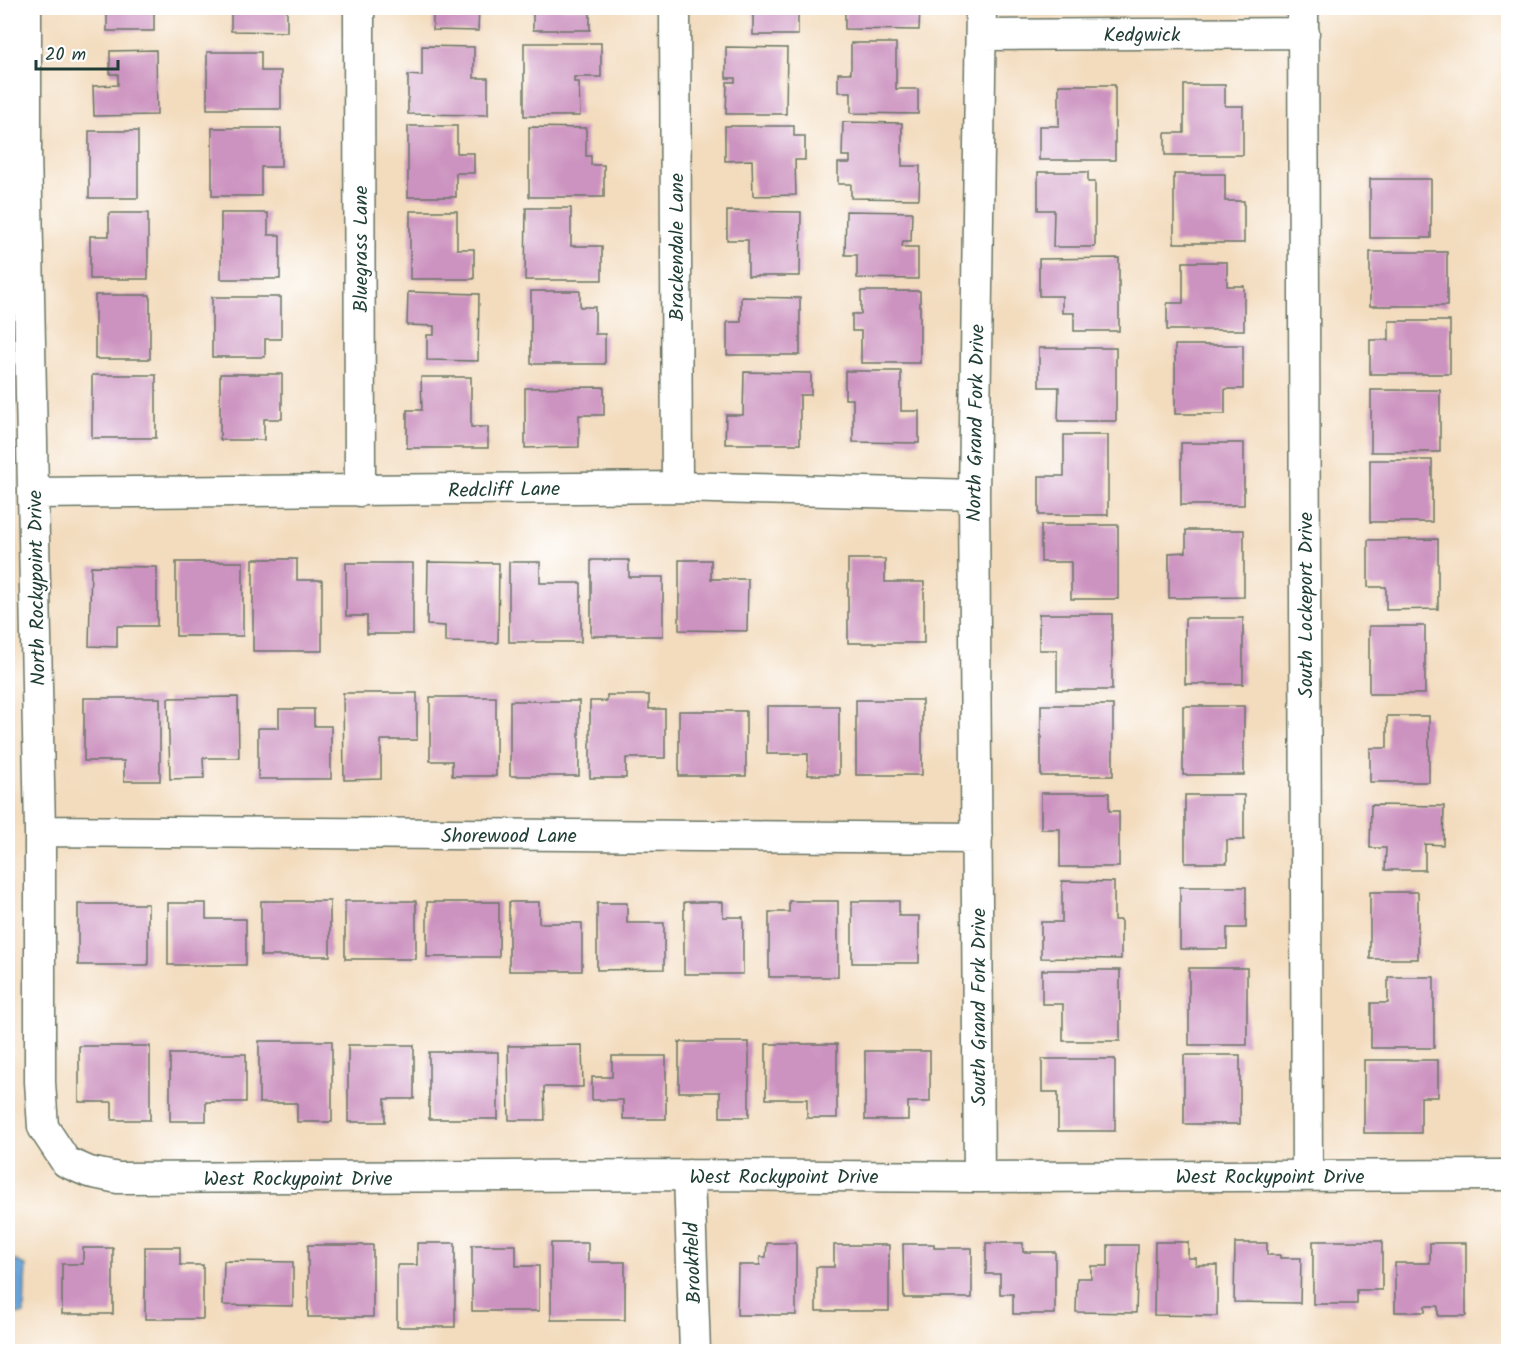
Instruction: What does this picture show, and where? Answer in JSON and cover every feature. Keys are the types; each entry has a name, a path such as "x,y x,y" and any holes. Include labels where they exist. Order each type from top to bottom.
{"street":[{"name":"North Rockypoint Drive","path":"26,8 17,91 17,150 34,493 40,831 40,1082 44,1127 66,1162"},
{"name":"Bluegrass Lane","path":"359,8 360,491"},
{"name":"Brackendale Lane","path":"675,8 677,487"},
{"name":"Kedgwick","path":"981,21 1304,20"},
{"name":"South Lockeport Drive","path":"1304,20 1307,1176"},
{"name":"North Grand Fork Drive","path":"977,838 974,495 981,21"},
{"name":"Redcliff Lane","path":"34,493 677,487 974,495"},
{"name":"Shorewood Lane","path":"40,831 977,838"},
{"name":"South Grand Fork Drive","path":"977,838 979,1177"},
{"name":"West Rockypoint Drive","path":"66,1162 89,1172 118,1178 1503,1175"},
{"name":"Brookfield","path":"690,1175 695,1352"}],"water":[{"path":"8,1256 26,1266 24,1314 8,1314"}],"building":[{"path":"107,8 154,8 154,31 107,31"},
{"path":"231,8 287,8 287,32 231,31"},
{"path":"433,8 479,8 478,31 433,30"},
{"path":"533,8 590,8 590,30 533,30"},
{"path":"753,8 798,8 798,35 753,35"},
{"path":"845,8 920,8 919,30 845,29"},
{"path":"524,43 601,43 601,77 574,77 574,82 579,82 580,116 524,116"},
{"path":"851,43 896,43 896,89 918,89 918,114 851,113 851,92 838,92 838,73 851,73"},
{"path":"422,46 474,47 474,78 488,78 488,115 408,114 408,75 422,76"},
{"path":"726,47 787,48 786,114 726,114 727,82 735,82 735,78 726,78"},
{"path":"156,50 157,115 94,116 93,86 118,85 118,74 110,74 110,51"},
{"path":"207,52 261,52 261,71 281,71 281,109 207,109"},
{"path":"1059,85 1115,85 1115,160 1039,160 1039,126 1059,126"},
{"path":"1184,85 1225,85 1225,106 1243,106 1243,155 1165,155 1165,133 1184,133"},
{"path":"843,122 902,123 902,166 920,166 919,199 851,198 851,184 838,184 838,163 850,163 850,156 842,156"},
{"path":"408,126 457,126 457,153 474,153 474,173 456,173 456,197 408,197"},
{"path":"725,126 794,126 794,136 805,136 805,160 795,160 796,195 753,196 752,160 725,161"},
{"path":"529,127 586,128 586,156 591,156 591,165 604,165 604,197 529,197"},
{"path":"212,128 281,128 281,167 261,167 261,196 212,196"},
{"path":"89,131 138,131 138,198 89,198"},
{"path":"1038,172 1088,172 1088,182 1095,182 1095,247 1053,247 1054,210 1038,210"},
{"path":"1174,174 1225,174 1225,201 1244,201 1244,243 1174,243"},
{"path":"1370,179 1431,179 1431,238 1370,238"},
{"path":"526,208 571,208 571,246 602,246 602,280 525,280"},
{"path":"410,211 457,211 457,249 474,249 474,279 410,279"},
{"path":"727,211 801,212 800,276 748,276 748,240 727,240"},
{"path":"846,211 912,212 911,241 903,241 902,247 918,247 918,279 857,278 857,255 845,255"},
{"path":"109,213 148,213 148,279 90,279 90,236 109,236"},
{"path":"221,213 268,213 268,235 280,235 280,279 221,279"},
{"path":"1370,252 1447,252 1447,306 1370,306"},
{"path":"1119,258 1119,331 1074,331 1074,313 1062,313 1062,296 1039,296 1039,259"},
{"path":"1183,262 1227,262 1227,286 1244,286 1244,330 1167,330 1167,303 1183,303"},
{"path":"531,291 580,291 580,307 595,307 595,334 605,334 605,364 531,364"},
{"path":"861,291 920,291 920,363 861,363 861,331 852,331 852,314 861,314"},
{"path":"408,292 479,294 478,361 427,360 427,335 434,335 434,326 407,325"},
{"path":"95,295 150,295 150,359 95,359"},
{"path":"212,297 281,297 281,339 265,339 265,357 212,357"},
{"path":"741,297 800,298 800,355 727,355 727,322 741,322"},
{"path":"1389,321 1450,321 1450,374 1370,374 1370,340 1389,340"},
{"path":"1175,345 1243,345 1243,389 1225,389 1225,414 1175,414"},
{"path":"1039,348 1116,348 1116,421 1058,421 1059,387 1039,387"},
{"path":"845,371 901,371 901,411 919,411 919,443 853,442 853,399 845,399"},
{"path":"744,372 811,373 811,395 800,395 800,444 725,444 726,415 743,415"},
{"path":"220,374 282,374 282,419 264,419 264,440 220,440"},
{"path":"92,375 156,375 156,438 92,438"},
{"path":"421,377 471,377 471,427 488,427 488,448 407,448 407,410 422,410"},
{"path":"604,387 604,415 579,415 579,447 525,448 525,388"},
{"path":"1371,390 1440,390 1440,452 1371,452"},
{"path":"1064,435 1108,435 1108,515 1039,515 1039,476 1064,476"},
{"path":"1181,443 1244,443 1244,505 1181,505"},
{"path":"1370,460 1432,460 1432,522 1370,522"},
{"path":"1041,525 1118,525 1118,599 1071,599 1071,562 1041,562"},
{"path":"1186,530 1244,530 1244,597 1169,598 1169,553 1186,552"},
{"path":"1438,539 1438,609 1386,610 1386,587 1368,587 1368,540"},
{"path":"253,559 297,559 297,580 322,580 322,651 253,651"},
{"path":"848,559 885,559 885,582 924,582 924,643 848,643"},
{"path":"591,560 629,560 629,577 663,577 663,636 591,636"},
{"path":"679,560 711,560 711,579 748,579 747,631 679,630"},
{"path":"176,562 243,562 243,636 176,636"},
{"path":"428,562 499,563 498,643 445,642 445,626 427,625"},
{"path":"509,562 540,562 540,583 581,583 581,642 509,642"},
{"path":"346,563 413,563 413,634 367,634 367,616 346,616"},
{"path":"91,566 157,567 157,626 117,626 117,647 89,646"},
{"path":"1039,614 1112,614 1112,690 1057,690 1057,650 1039,650"},
{"path":"1185,618 1243,618 1243,684 1185,684"},
{"path":"1369,626 1425,626 1425,694 1369,694"},
{"path":"343,693 417,693 417,740 381,740 381,779 344,780"},
{"path":"607,695 649,695 649,709 665,709 665,758 626,758 626,778 590,778 590,701 607,701"},
{"path":"238,697 239,758 203,758 204,778 170,779 168,698"},
{"path":"430,697 496,697 496,776 452,776 452,761 430,761"},
{"path":"84,698 160,698 160,781 124,781 124,761 84,761"},
{"path":"856,700 922,700 922,775 856,775"},
{"path":"510,701 579,701 579,776 510,776"},
{"path":"1041,705 1113,705 1113,776 1041,776"},
{"path":"767,706 839,706 839,775 808,775 808,754 767,754"},
{"path":"1183,706 1244,706 1244,775 1183,775"},
{"path":"279,709 314,709 314,726 331,726 331,779 258,779 258,728 279,728"},
{"path":"679,711 746,711 746,776 679,776"},
{"path":"1387,716 1429,716 1429,782 1370,782 1370,748 1387,748"},
{"path":"1041,793 1109,793 1109,811 1119,811 1119,867 1060,867 1060,829 1041,829"},
{"path":"1185,795 1244,795 1244,840 1227,840 1227,863 1185,863"},
{"path":"1371,805 1444,806 1443,845 1425,844 1425,870 1385,870 1386,848 1370,848"},
{"path":"1062,881 1114,882 1114,920 1121,920 1121,959 1041,958 1041,922 1062,922"},
{"path":"1180,887 1246,887 1246,928 1227,928 1227,949 1180,949"},
{"path":"1370,892 1418,892 1418,959 1370,959"},
{"path":"261,901 330,901 330,956 261,956"},
{"path":"345,901 416,901 416,959 345,959"},
{"path":"789,901 838,901 838,977 769,977 769,912 789,912"},
{"path":"852,901 899,901 899,916 919,916 919,963 852,963"},
{"path":"427,902 499,902 499,957 427,957"},
{"path":"509,902 539,902 539,923 582,923 582,971 509,971"},
{"path":"684,902 723,902 723,917 743,917 743,974 684,974"},
{"path":"168,903 206,903 206,919 246,919 246,965 168,965"},
{"path":"597,903 627,903 627,923 664,923 664,969 597,970"},
{"path":"78,904 148,904 148,965 78,965"},
{"path":"1189,968 1247,968 1247,1045 1189,1045"},
{"path":"1042,970 1120,970 1120,1041 1063,1041 1063,1004 1042,1004"},
{"path":"1388,977 1434,977 1434,1048 1371,1048 1371,1003 1388,1003"},
{"path":"259,1041 332,1041 332,1122 297,1122 297,1103 259,1103"},
{"path":"679,1042 749,1042 749,1117 720,1117 720,1092 679,1092"},
{"path":"766,1044 837,1044 837,1118 807,1118 807,1099 766,1099"},
{"path":"348,1045 414,1045 414,1099 385,1099 385,1122 348,1122"},
{"path":"582,1045 583,1087 544,1087 545,1120 509,1120 508,1046"},
{"path":"79,1046 150,1046 150,1120 112,1120 112,1102 79,1102"},
{"path":"865,1051 930,1051 930,1102 908,1102 908,1120 865,1120"},
{"path":"429,1052 498,1052 498,1119 429,1119"},
{"path":"170,1054 246,1054 246,1102 206,1102 206,1121 170,1121"},
{"path":"1184,1055 1240,1055 1240,1124 1184,1124"},
{"path":"612,1056 666,1056 666,1119 623,1119 623,1100 592,1100 592,1077 612,1077"},
{"path":"1042,1059 1115,1059 1115,1131 1058,1131 1058,1092 1042,1092"},
{"path":"1364,1060 1438,1060 1438,1097 1421,1097 1421,1133 1364,1133"},
{"path":"1313,1241 1382,1241 1382,1290 1357,1290 1357,1304 1313,1304"},
{"path":"1155,1242 1188,1242 1188,1258 1196,1258 1196,1265 1217,1265 1217,1316 1154,1315"},
{"path":"417,1243 455,1243 455,1327 397,1327 397,1265 417,1265"},
{"path":"551,1243 588,1243 588,1262 625,1262 625,1320 551,1320"},
{"path":"767,1243 796,1243 796,1315 737,1315 738,1265 760,1265 760,1257 766,1257"},
{"path":"986,1243 1023,1243 1023,1252 1055,1252 1055,1314 1013,1314 1013,1294 1000,1294 1000,1274 986,1274"},
{"path":"1235,1243 1267,1243 1267,1255 1280,1255 1280,1258 1301,1258 1300,1303 1234,1302"},
{"path":"1430,1243 1466,1243 1466,1316 1438,1316 1438,1306 1425,1306 1425,1312 1395,1312 1395,1263 1430,1263"},
{"path":"903,1244 934,1244 934,1248 972,1248 972,1298 904,1298"},
{"path":"308,1245 373,1245 373,1317 308,1317"},
{"path":"472,1245 516,1245 516,1266 539,1266 539,1311 472,1311"},
{"path":"834,1245 889,1245 889,1311 816,1311 816,1267 834,1267"},
{"path":"1108,1245 1138,1245 1136,1313 1076,1312 1077,1278 1091,1278 1091,1266 1108,1266"},
{"path":"145,1247 180,1247 180,1265 203,1265 203,1319 145,1319"},
{"path":"83,1248 113,1248 113,1314 62,1314 62,1264 83,1264"},
{"path":"224,1261 293,1262 293,1306 223,1305"}]}
